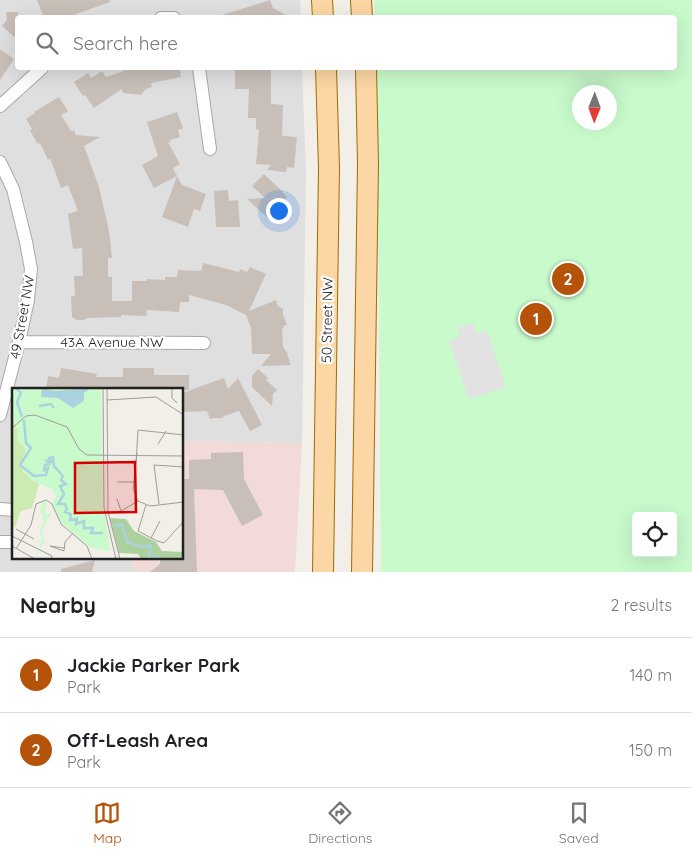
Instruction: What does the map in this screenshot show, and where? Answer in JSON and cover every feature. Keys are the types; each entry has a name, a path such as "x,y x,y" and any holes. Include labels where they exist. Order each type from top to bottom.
{"main road":[{"path":"322,0 323,15"},
{"path":"361,0 362,15"},
{"name":"50 Street NW","path":"323,572 329,168 326,70"},
{"path":"362,572 368,164 366,70"}],"street":[{"path":"0,106 40,70"},
{"path":"199,70 210,149"},
{"name":"49 Street NW","path":"0,162 13,189 31,269 28,300 20,342 0,415"},
{"name":"43A Avenue NW","path":"20,342 204,343"}],"shaded area":[{"path":"0,0 300,0 301,15 15,15 15,70 302,70 306,172 302,443 184,441 184,388 12,388 12,560 134,560 134,572 0,572"},
{"path":"473,323 477,334 487,331 506,387 469,399 449,341 460,337 457,328"},
{"path":"184,441 302,443 295,572 134,572 134,560 184,560"}],"green space":[{"path":"374,0 692,0 692,572 381,572 377,70 677,70 677,15 375,15"}],"building":[{"path":"37,0 110,0 110,2 76,15 43,15"},
{"path":"270,0 273,8 286,15 222,15"},
{"path":"6,12 18,12 18,15 15,15 15,37 2,26 7,20"},
{"path":"0,49 14,59 0,80"},
{"path":"180,70 181,77 151,83 152,87 146,89 141,95 123,93 122,89 94,108 74,82 88,73 91,78 102,71 106,77 124,71"},
{"path":"235,70 271,70 271,104 283,105 282,136 297,137 294,168 287,167 286,172 267,170 271,165 256,164 259,130 256,129 256,118 248,118 249,89 235,89"},
{"path":"59,97 68,111 61,115 71,131 74,130 76,135 100,137 84,146 99,187 109,231 112,258 108,258 108,277 112,277 112,301 132,301 132,281 147,281 147,279 165,280 165,277 177,277 178,270 201,271 203,263 239,272 240,269 247,272 250,267 266,274 249,311 276,300 278,306 283,309 287,325 283,326 284,328 282,329 283,347 288,354 291,365 261,366 271,354 252,354 251,328 246,315 226,305 189,295 189,302 180,302 179,312 147,310 146,316 121,315 121,317 88,318 83,320 77,320 72,317 71,296 75,296 74,276 83,276 82,248 73,249 68,214 78,211 68,185 61,188 50,158 48,160 40,143 38,144 30,131 32,129 26,119"},
{"path":"177,112 183,128 178,130 180,137 168,142 180,164 173,168 177,176 154,188 142,165 158,156 147,122"},
{"path":"264,174 287,197 283,213 275,216 271,221 247,199 265,198 252,186"},
{"path":"177,176 182,185 206,194 200,211 194,209 188,227 162,217"},
{"path":"228,190 229,201 238,200 240,227 216,227 214,191"},
{"path":"61,368 97,374 96,377 123,377 123,368 154,368 154,375 189,375 189,390 184,390 184,388 46,388 48,376 59,378"},
{"path":"258,369 277,390 273,394 272,406 252,387 252,376"},
{"path":"224,378 228,389 238,378 262,425 250,431 239,411 222,418 210,419 207,411 184,412 184,392"},
{"path":"243,452 244,479 263,515 242,526 223,490 194,489 197,572 150,572 160,564 160,560 184,560 184,479 189,479 189,460 211,459 211,453"},
{"path":"95,560 92,572 61,572 61,569"}],"place":[{"name":"Off-Leash Area","path":"568,279"},
{"name":"Jackie Parker Park","path":"536,319"}]}
